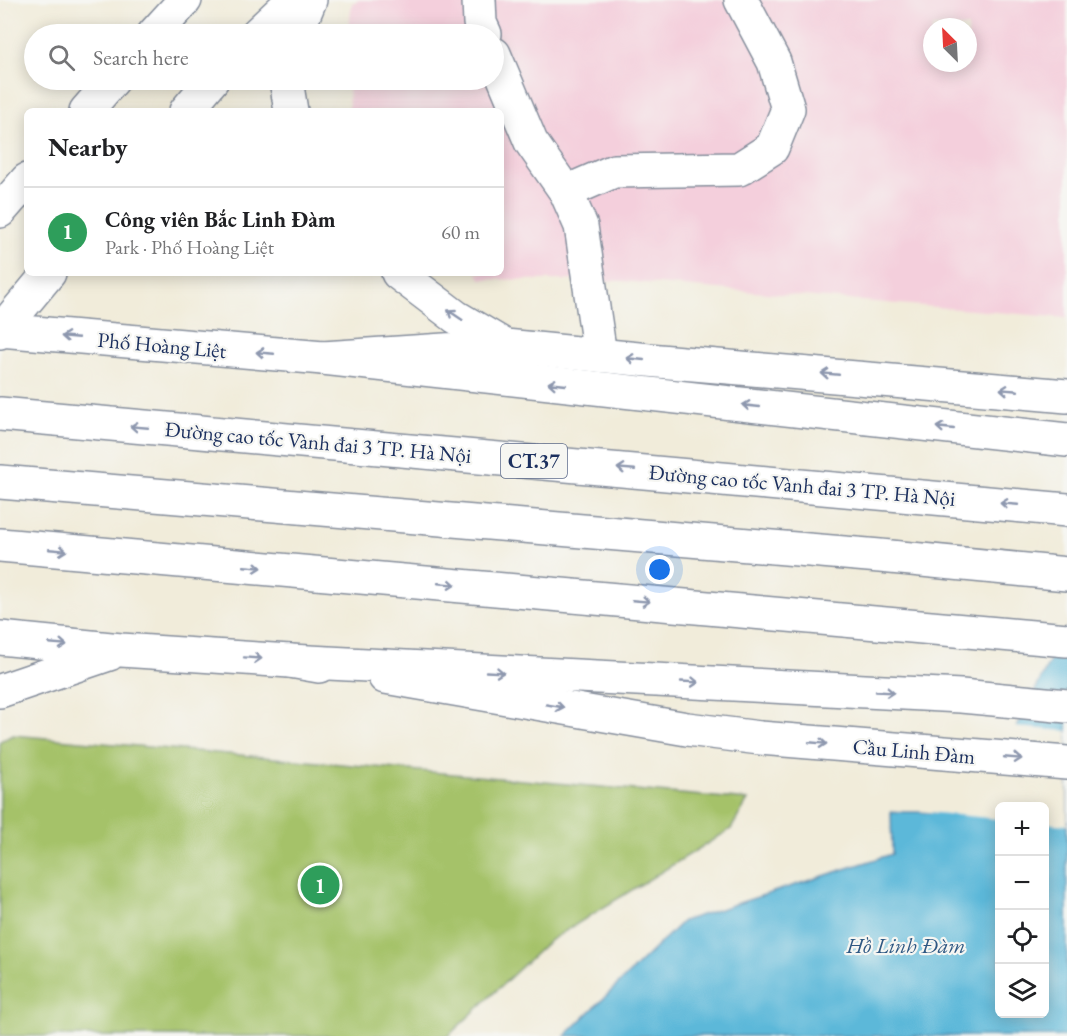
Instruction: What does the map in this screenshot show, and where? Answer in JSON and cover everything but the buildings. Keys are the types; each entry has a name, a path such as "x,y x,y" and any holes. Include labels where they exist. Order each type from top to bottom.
{"main road":[{"path":"163,24 185,0"},
{"path":"268,24 293,0"},
{"path":"300,24 310,0"},
{"path":"479,0 480,24"},
{"path":"566,192 614,171 739,169 772,148 788,109 774,62 741,0"},
{"path":"504,78 531,142 566,192 581,226 600,355"},
{"path":"89,108 104,90"},
{"path":"189,108 204,90"},
{"path":"288,90 291,108"},
{"path":"0,211 24,183"},
{"path":"0,331 46,276"},
{"path":"402,276 456,317 505,346"},
{"name":"Phố Hoàng Liệt","path":"0,331 323,358"},
{"path":"323,358 505,346 1067,396"},
{"path":"323,358 1067,440"},
{"name":"Đường cao tốc Vành đai 3 TP. Hà Nội","path":"0,414 1067,510"},
{"path":"0,482 880,556 1067,574"},
{"path":"0,545 1067,640"},
{"path":"0,638 121,650 290,661 961,696 1067,706"},
{"path":"0,691 121,650"},
{"name":"Cầu Linh Đàm","path":"290,661 687,729 760,738 1067,763"}],"shaded area":[{"path":"359,0 1067,0 1067,318 622,281 482,279 479,276 504,276 504,108 349,108 348,90 504,90 504,24 349,24 352,3"}],"green space":[{"path":"13,735 748,800 731,829 549,941 448,1036 0,1036 0,741"}],"water":[{"name":"Hồ Linh Đàm","path":"1067,627 1067,1036 565,1036 683,921 892,854 891,812 974,812"}],"pier":[{"path":"1013,727 1067,731 1067,825 1049,823 1049,802 995,802 995,819 897,809 972,809"}],"place":[{"name":"Công viên Bắc Linh Đàm","path":"320,885"}]}
